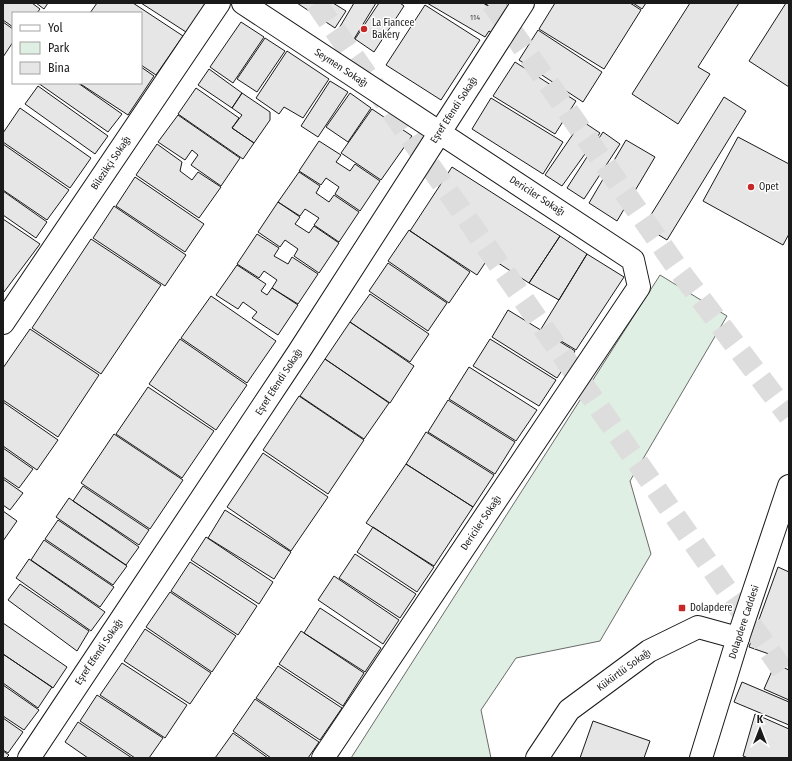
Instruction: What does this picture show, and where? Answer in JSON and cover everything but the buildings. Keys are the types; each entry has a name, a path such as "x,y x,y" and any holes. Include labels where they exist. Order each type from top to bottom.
{"street":[{"name":"Bilezikçi Sokağı","path":"3,323 219,3"},
{"name":"Seymen Sokağı","path":"243,3 440,132"},
{"name":"Eşref Efendi Sokağı","path":"29,758 298,353 523,3"},
{"name":"Dericiler Sokağı","path":"323,758 639,287 633,260 440,132"},
{"name":"Dolapdere Caddesi","path":"701,758 738,638 789,486"},
{"name":"Kükürtlü Sokağı","path":"537,758 569,710 649,651 698,627 738,638"}],"green space":[{"path":"660,275 727,316 630,481 651,554 600,641 516,658 481,710 491,758 351,758"}],"tunnel":[{"path":"316,3 789,679"},
{"path":"492,3 681,273 789,416"}],"place":[{"name":"La Fiancee Bakery","path":"364,29"},
{"name":"Opet","path":"751,187"},
{"name":"Dolapdere","path":"682,608"}]}
